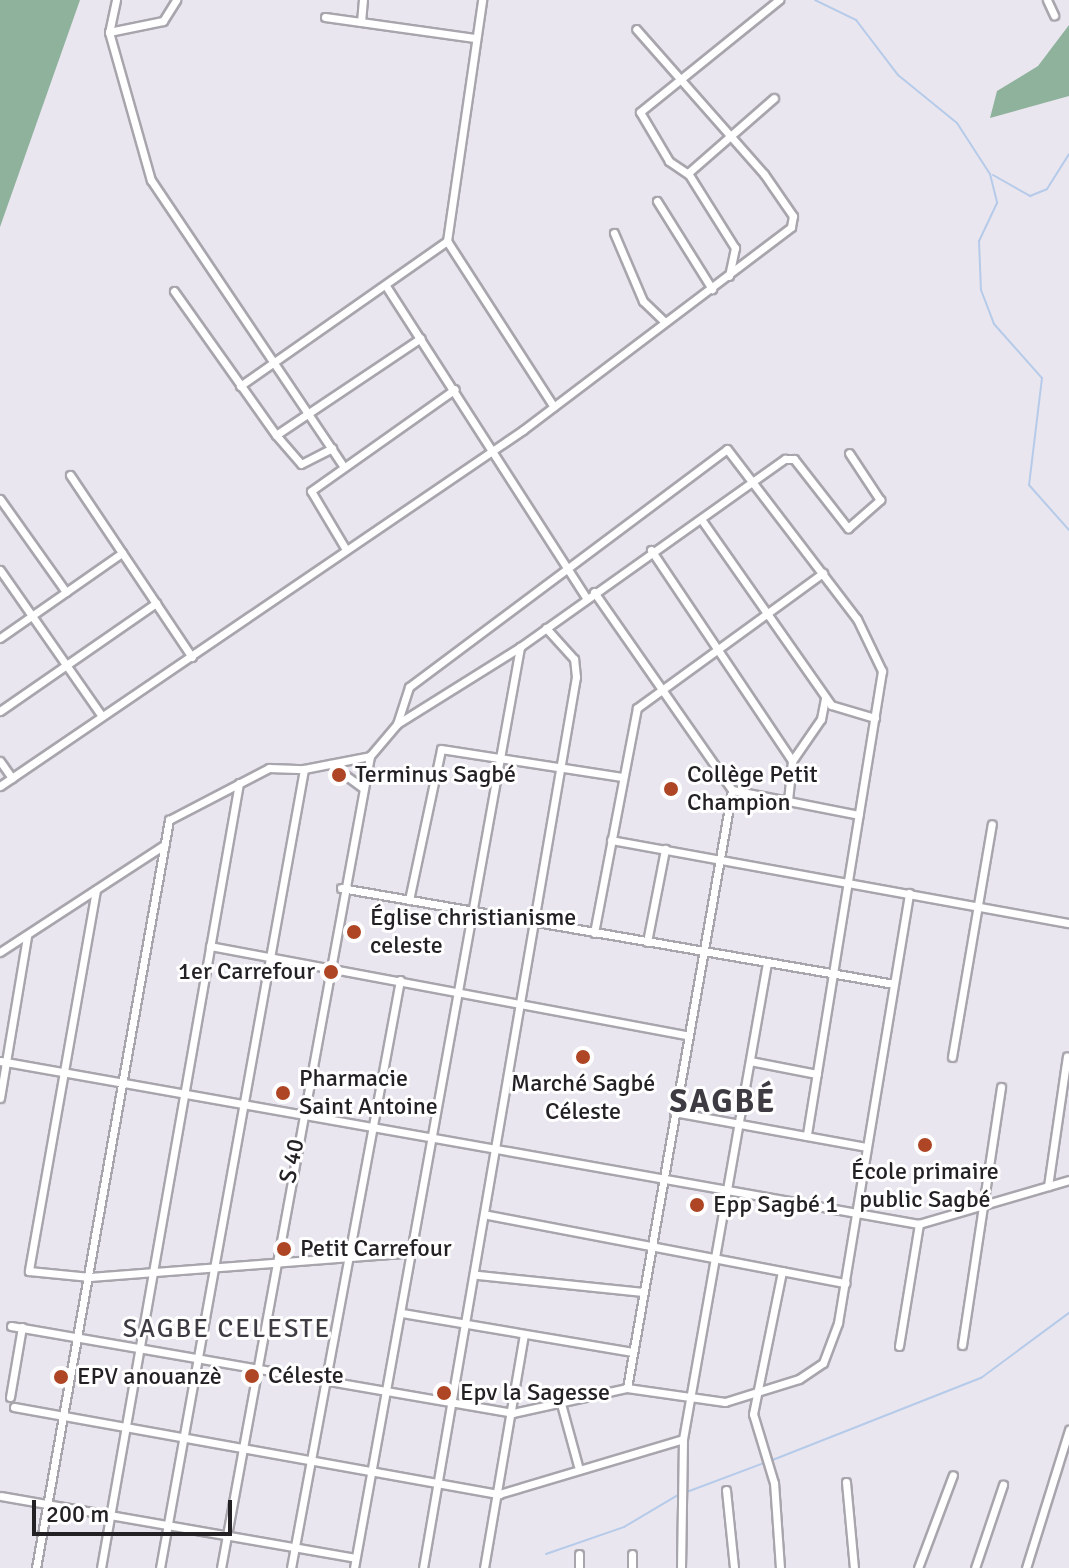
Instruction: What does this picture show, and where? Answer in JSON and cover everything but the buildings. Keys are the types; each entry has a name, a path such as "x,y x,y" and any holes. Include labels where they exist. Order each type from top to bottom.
{"street":[{"path":"116,0 109,32 151,180 342,464"},
{"path":"109,32 163,21 176,0"},
{"path":"361,22 363,0"},
{"path":"482,0 447,241 554,407"},
{"path":"729,276 735,247 688,174 669,161 640,112 685,81 779,0"},
{"path":"1047,0 1054,15"},
{"path":"325,17 475,38"},
{"path":"0,786 554,407 729,276 794,221 764,174 727,138 685,81 636,29"},
{"path":"688,174 774,98"},
{"path":"657,201 712,289"},
{"path":"614,233 643,301 665,322"},
{"path":"240,386 447,241"},
{"path":"386,286 494,449 586,598"},
{"path":"174,291 240,386 301,464 332,448"},
{"path":"276,435 421,338"},
{"path":"345,548 311,497 342,464 455,389"},
{"path":"397,724 409,687 727,449 755,481 823,573 881,662 875,718 807,1136"},
{"path":"36,1568 169,820 269,768 304,769 370,756 397,724 520,647 651,550 794,459 848,528 880,500 849,453"},
{"path":"70,475 192,657"},
{"path":"0,499 66,592"},
{"path":"701,519 825,698 845,713 875,718"},
{"path":"651,550 792,761"},
{"path":"0,638 122,553"},
{"path":"0,570 101,715"},
{"path":"594,933 634,714 663,689 823,573"},
{"path":"594,592 732,790 859,815"},
{"path":"0,711 156,603"},
{"path":"423,1568 478,1275 531,922 577,668 546,628"},
{"path":"354,1568 375,1470 431,1136 460,991 520,647"},
{"path":"788,801 792,761 821,719 825,698"},
{"path":"409,900 436,752 499,758 622,777"},
{"name":"S 40","path":"221,1568 341,888 370,756"},
{"path":"0,761 12,778"},
{"path":"330,764 363,788"},
{"path":"160,1568 241,1104 304,769"},
{"path":"101,1568 182,1093 239,783"},
{"path":"627,1388 660,1175 732,790"},
{"path":"952,1057 975,905 992,824"},
{"path":"611,840 1069,923"},
{"path":"0,952 164,845"},
{"path":"647,942 665,849"},
{"path":"341,888 894,984"},
{"path":"96,890 67,1075 29,1269 90,1277 412,1252"},
{"path":"11,1326 513,1413 560,1400 627,1388 715,1403 755,1394 823,1363 846,1283 909,893"},
{"path":"0,1098 3,1062 27,936"},
{"path":"210,946 687,1035"},
{"path":"681,1568 683,1439 767,962"},
{"path":"291,1568 400,980"},
{"path":"1048,1186 1067,1056"},
{"path":"750,1061 817,1074"},
{"path":"3,1062 124,1086 182,1093 856,1209 919,1224 980,1211 1069,1180"},
{"path":"962,1345 1001,1087"},
{"path":"674,1112 866,1147"},
{"path":"488,1215 846,1283"},
{"path":"899,1346 919,1224"},
{"path":"780,1568 774,1483 755,1437 755,1394 782,1271"},
{"path":"478,1275 643,1292"},
{"path":"402,1313 633,1352"},
{"path":"10,1397 22,1327"},
{"path":"484,1568 524,1335"},
{"path":"560,1400 578,1466"},
{"path":"14,1407 311,1457 499,1494 578,1466 683,1439"},
{"path":"1026,1568 1066,1466 1069,1430"},
{"path":"918,1568 953,1475"},
{"path":"846,1482 854,1568"},
{"path":"975,1568 1003,1485"},
{"path":"726,1490 734,1568"},
{"path":"1,1496 294,1550 355,1558"},
{"path":"579,1554 579,1568"},
{"path":"632,1554 632,1568"}],"green space":[{"path":"0,0 80,0 0,227"},
{"path":"1069,25 1069,96 990,118 997,91 1038,66"}],"waterway":[{"path":"815,0 856,20 898,75 957,123 990,174 997,203 979,241 981,290 994,324 1042,378 1029,485 1069,530"},
{"path":"993,175 1030,196 1047,189 1069,154"},
{"path":"770,1461 981,1378 1069,1313"},
{"path":"684,1493 764,1463"},
{"path":"546,1554 624,1527 678,1495"}],"place":[{"name":"Terminus Sagbé","path":"339,775"},
{"name":"Collège Petit Champion","path":"671,789"},
{"name":"Église christianisme celeste","path":"354,932"},
{"name":"1er Carrefour","path":"331,972"},
{"name":"Marché Sagbé Céleste","path":"583,1057"},
{"name":"Pharmacie Saint Antoine","path":"283,1093"},
{"name":"École primaire public Sagbé","path":"925,1145"},
{"name":"Epp Sagbé 1","path":"697,1205"},
{"name":"Petit Carrefour","path":"284,1249"},
{"name":"Céleste","path":"252,1376"},
{"name":"EPV anouanzè","path":"61,1377"},
{"name":"Epv la Sagesse","path":"444,1393"}],"district":[{"name":"SAGBÉ","path":"723,1102"},
{"name":"SAGBE CELESTE","path":"227,1330"}]}
